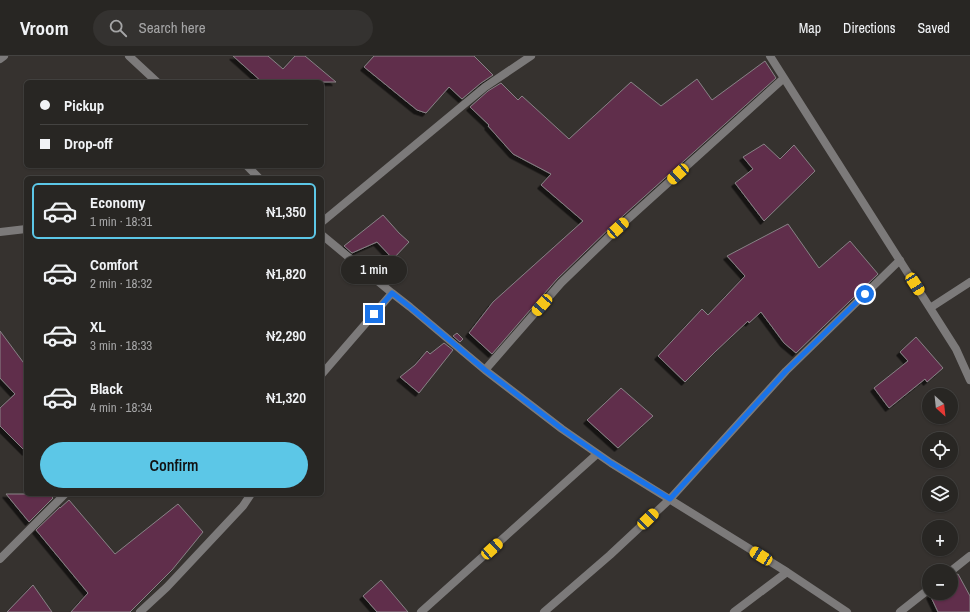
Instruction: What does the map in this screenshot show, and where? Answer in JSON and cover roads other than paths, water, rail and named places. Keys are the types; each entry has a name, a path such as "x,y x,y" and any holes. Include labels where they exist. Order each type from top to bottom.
{"street":[{"path":"0,59 4,56"},
{"path":"129,56 154,80"},
{"path":"324,220 485,87 531,56"},
{"path":"770,56 956,349 970,380"},
{"path":"485,370 561,283 618,228 784,78"},
{"path":"249,168 257,176"},
{"path":"0,232 24,229"},
{"path":"324,237 485,370 562,429 597,454 787,572 847,612"},
{"path":"544,612 616,550 670,499 786,371 900,260"},
{"path":"930,308 970,282"},
{"path":"324,372 392,293"},
{"path":"421,612 597,454"},
{"path":"0,559 63,496"},
{"path":"140,612 178,575 243,506 250,496"},
{"path":"958,565 970,556"},
{"path":"734,612 787,572"},
{"path":"900,612 922,595"}]}
